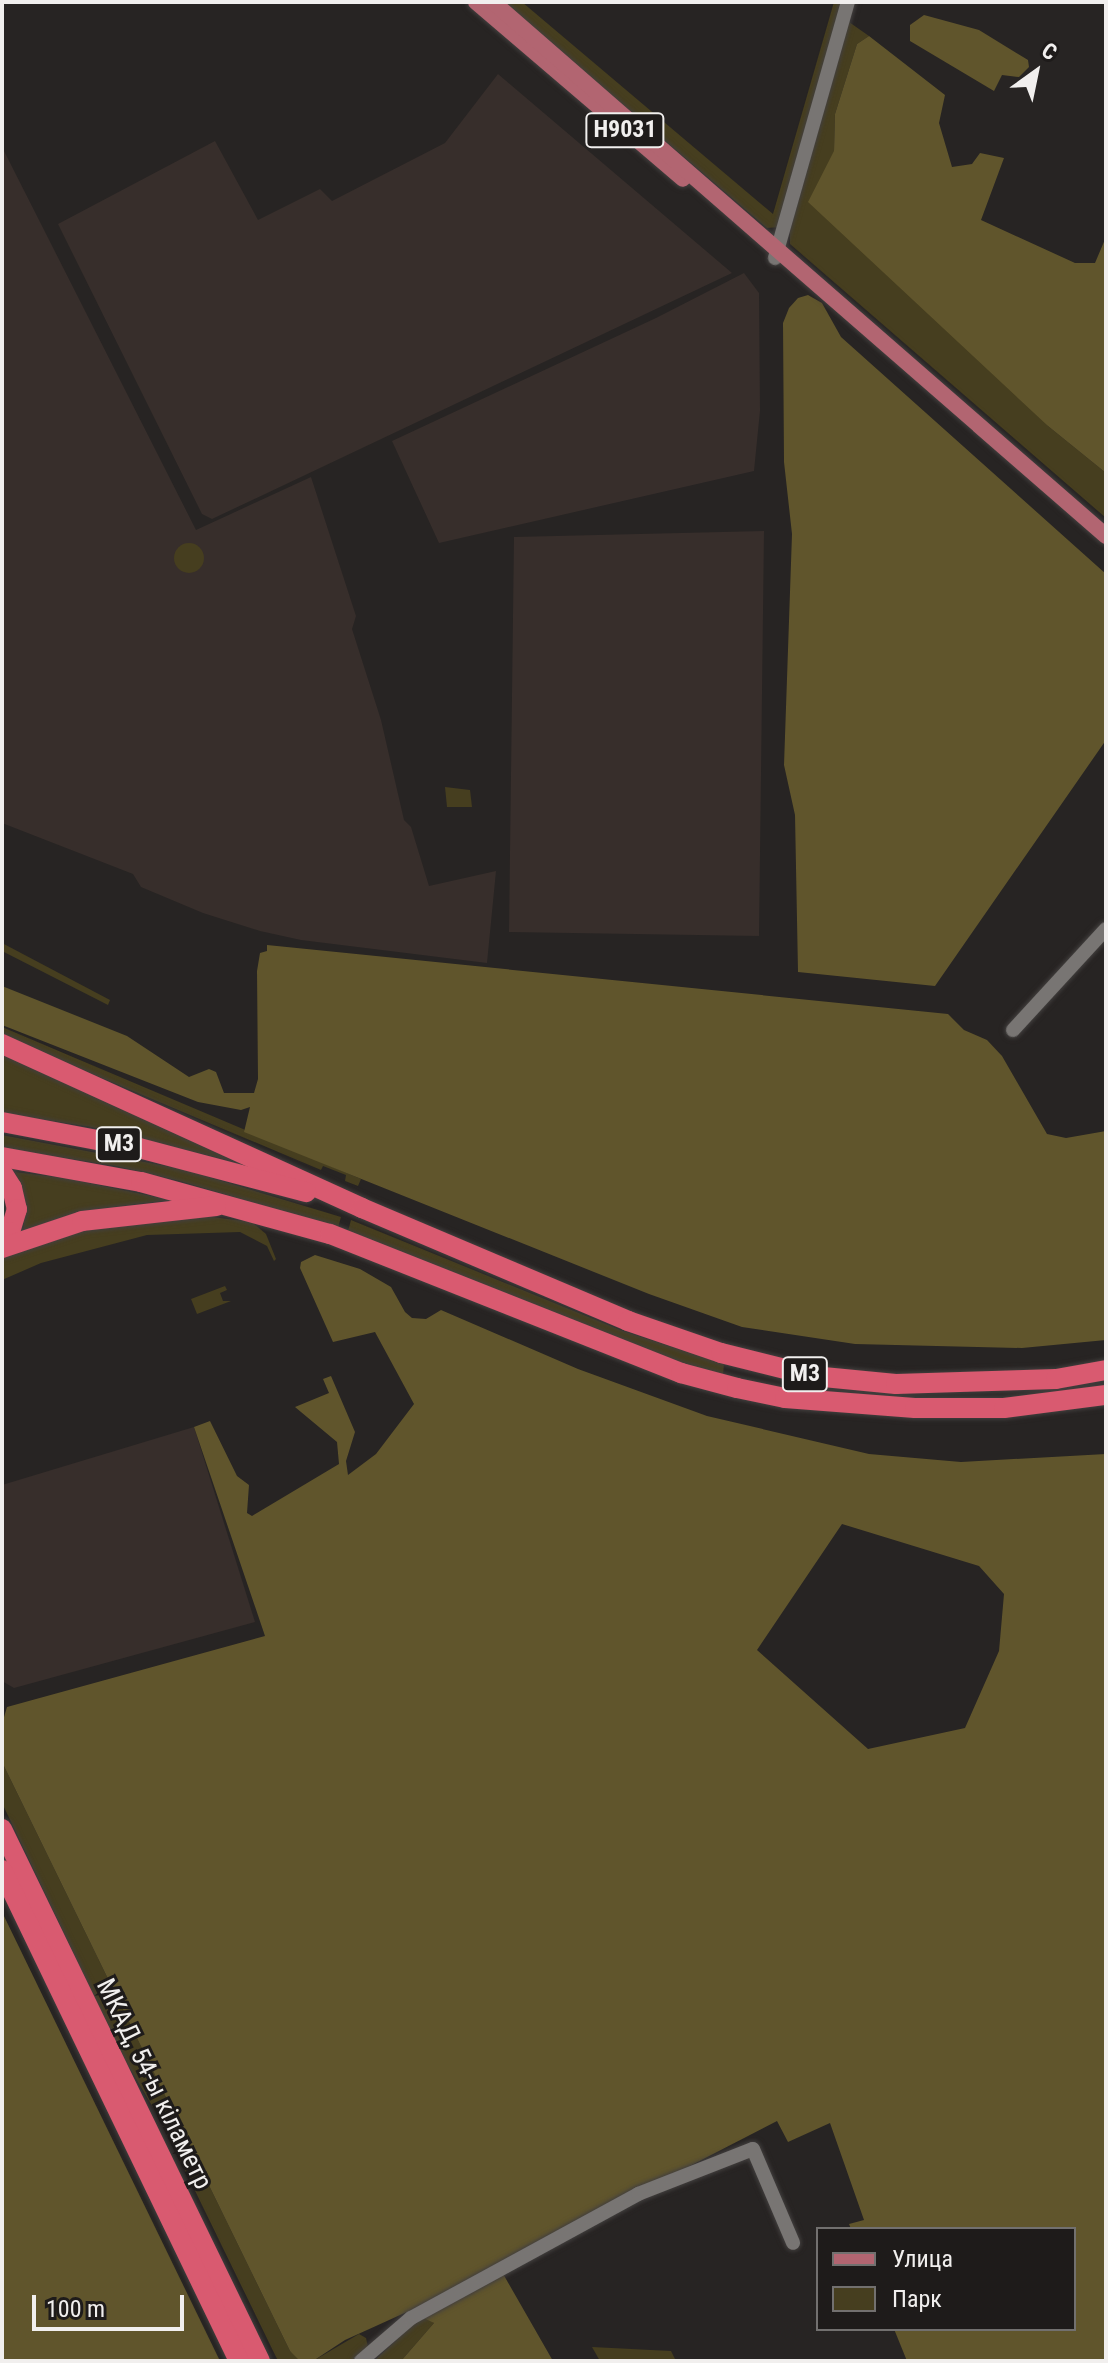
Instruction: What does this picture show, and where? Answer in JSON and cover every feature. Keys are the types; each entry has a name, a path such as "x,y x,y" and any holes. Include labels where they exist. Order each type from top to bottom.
{"highway":[{"path":"2,1044 353,1204"},
{"name":"М3","path":"2,1122 139,1148 353,1204 628,1321 721,1353 813,1376 896,1384 971,1384 1056,1379 1106,1370"},
{"name":"М3","path":"2,1157 141,1182 340,1237 681,1373 737,1388 785,1398 915,1408 1004,1408 1106,1395"},
{"path":"2,1172 12,1188 17,1209 10,1232 2,1241"},
{"path":"2,1248 82,1221 177,1209 239,1207"},
{"path":"1078,1400 1106,1403"},
{"name":"МКАД, 54-ы кіламетр","path":"2,1829 260,2361"},
{"name":"МКАД, 54-ы кіламетр","path":"2,1870 239,2361"}],"main road":[{"name":"Н9031","path":"476,2 778,254 1106,536"},
{"name":"Н9031","path":"493,2 778,254"}],"street":[{"path":"778,254 848,2"},
{"path":"1013,1030 1106,929"},
{"path":"361,2361 411,2318 638,2194 753,2149 793,2243"}],"shaded area":[{"path":"924,15 979,30 1028,60 1029,67 1019,77 1002,75 994,91 910,41 910,25"},
{"path":"869,36 945,95 939,123 952,167 972,164 980,153 1004,158 981,220 1075,263 1095,263 1106,237 1106,473 1048,426 808,202 834,151 835,114 857,44"},
{"path":"498,74 732,273 212,519 202,514 58,224 215,141 258,220 320,189 332,201 445,143"},
{"path":"2,147 196,530 311,477 356,616 352,629 381,720 404,820 411,827 429,886 496,871 487,963 301,940 260,931 203,913 141,887 133,874 2,823"},
{"path":"744,273 759,293 760,411 754,471 439,543 392,441 656,318"},
{"path":"808,295 822,303 841,337 1106,574 1106,740 935,986 798,972 795,815 784,765 792,534 784,462 783,323 789,308 798,298"},
{"path":"764,531 759,936 509,932 514,537"},
{"path":"267,945 948,1014 964,1030 987,1040 1002,1056 1047,1134 1066,1138 1106,1131 1106,1340 1022,1348 855,1344 742,1327 649,1294 244,1132 250,1107 241,1110 198,1102 2,1025 2,986 127,1036 189,1077 209,1069 216,1072 224,1093 254,1093 258,1079 257,971 260,953 267,951"},
{"path":"315,1255 360,1269 391,1287 405,1312 412,1318 426,1319 441,1310 578,1369 707,1416 869,1454 961,1462 1106,1454 1106,2361 907,2361 895,2331 1076,2331 1076,2227 850,2227 849,2224 864,2220 830,2123 788,2142 777,2121 498,2265 553,2361 401,2361 434,2323 409,2311 345,2340 313,2361 299,2360 290,2351 2,1762 2,1724 7,1707 265,1636 194,1427 210,1421 237,1476 249,1485 247,1513 252,1516 339,1464 337,1442 295,1407 329,1393 323,1379 331,1376 355,1432 346,1461 348,1475 376,1454 414,1404 375,1332 333,1342 300,1268 301,1262","holes":["842,1524 979,1566 1004,1594 999,1651 965,1728 868,1749 757,1650"]},
{"path":"194,1427 255,1622 14,1688 2,1681 2,1485"},
{"path":"2,1912 220,2361 2,2361"}],"green space":[{"path":"503,2 522,2 773,214 834,2 843,2 780,227 767,228"},
{"path":"849,22 869,36 857,44 835,114 834,151 1048,426 1106,473 1106,518 790,244 790,231"},
{"path":"189,543 200,547 204,558 200,569 189,573 178,569 174,558 178,547"},
{"path":"445,787 470,790 472,807 447,807"},
{"path":"2,943 110,1000 108,1005 2,951"},
{"path":"2,1027 361,1179 358,1186 345,1181 346,1175 323,1166 321,1170 2,1036"},
{"path":"2,1055 260,1168 91,1127 2,1113"},
{"path":"2,1135 182,1169 341,1217 338,1228 180,1181 116,1166 2,1148"},
{"path":"15,1172 64,1178 171,1200 81,1211 23,1231 26,1203"},
{"path":"188,1214 252,1222 266,1234 276,1259 274,1261 267,1246 240,1232 147,1235 41,1263 2,1280 2,1255 47,1237"},
{"path":"351,1220 623,1331 724,1364 723,1375 643,1351 348,1231"},
{"path":"225,1286 227,1290 220,1293 223,1301 231,1301 197,1314 191,1299"},
{"path":"2,1762 290,2351 304,2361 278,2361 161,2121 122,2055 2,1803"},
{"path":"423,2315 434,2323 401,2361 374,2361"},
{"path":"359,2334 366,2338 368,2347 353,2361 313,2361"},
{"path":"592,2347 671,2351 676,2361 600,2361"}]}
